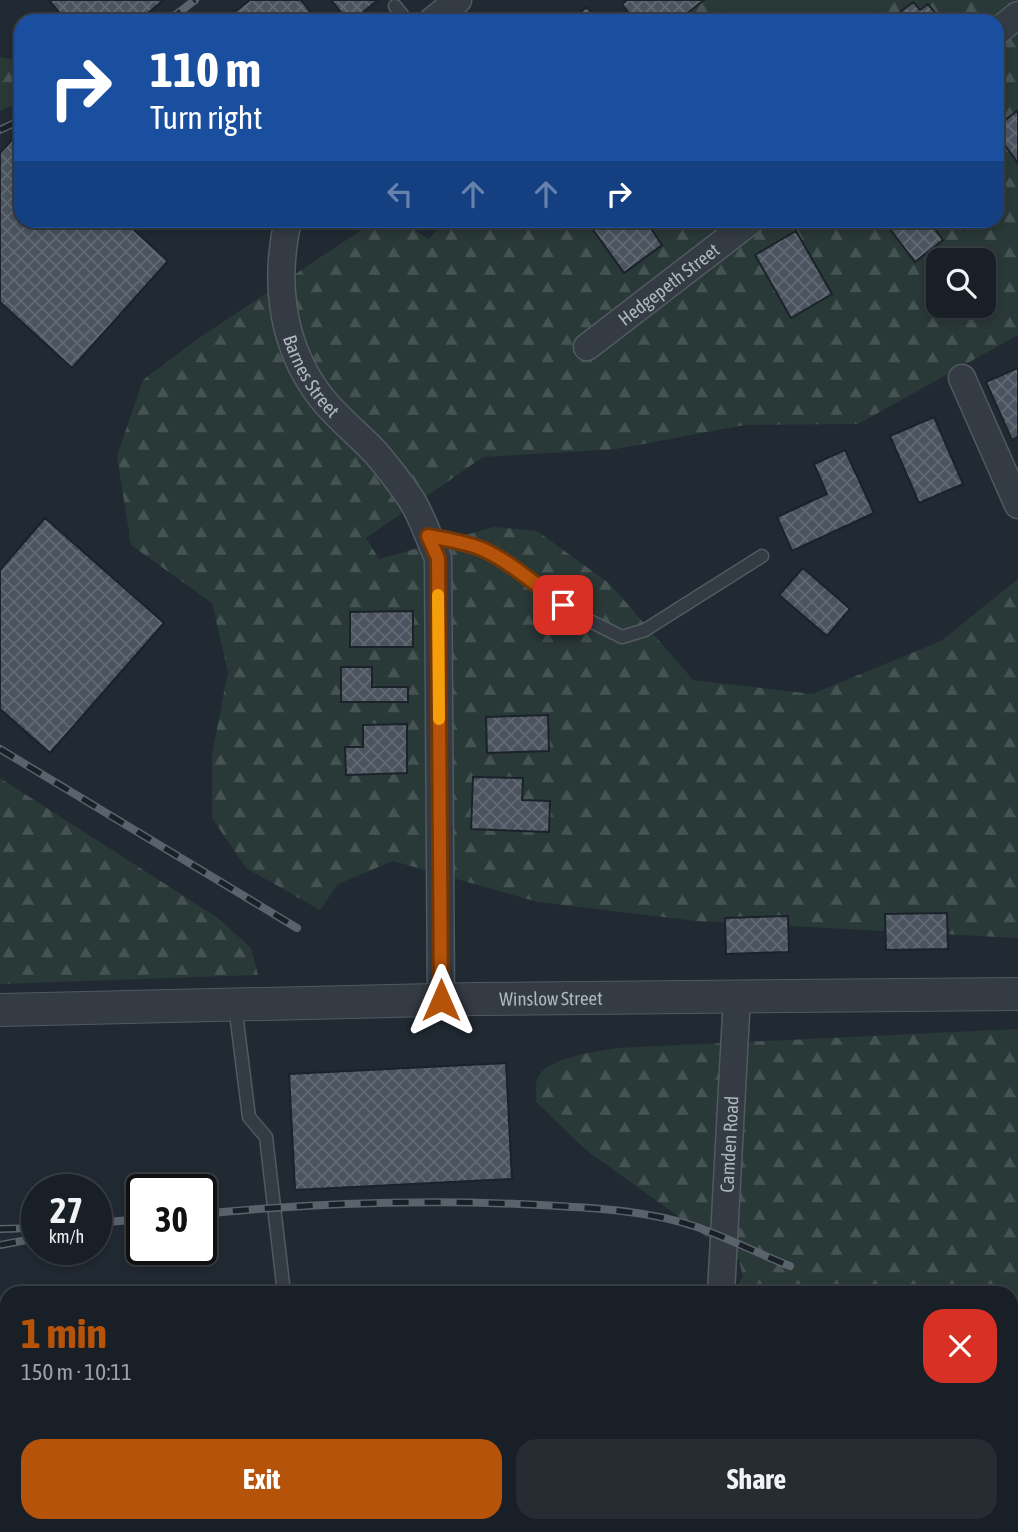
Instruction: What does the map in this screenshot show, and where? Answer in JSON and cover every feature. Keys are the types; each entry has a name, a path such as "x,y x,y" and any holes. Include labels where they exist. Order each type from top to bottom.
{"street":[{"path":"441,14 458,0"},
{"path":"1004,26 1018,15"},
{"name":"Barnes Street","path":"288,228 281,270 281,299 300,362 313,386 331,409 376,454 413,502 438,558 441,1000"},
{"name":"Hedgepeth Street","path":"587,347 742,228"},
{"path":"962,378 1010,464 1018,505"},
{"name":"Winslow Street","path":"0,1010 441,1000 1018,994"},
{"name":"Camden Road","path":"721,1286 737,996"}],"lane":[{"path":"395,6 401,14"},
{"path":"428,536 482,549 507,563 580,616 622,637 645,630 762,556"},
{"path":"235,1004 249,1117 266,1137 283,1286"}],"green space":[{"path":"698,0 1018,0 1018,335 858,424 745,425 616,449 483,457 366,538 379,559 494,527 537,531 610,584 693,680 812,694 941,641 1018,579 1018,938 696,921 538,902 393,861 338,884 320,910 246,868 212,818 212,754 228,672 212,603 131,545 117,456 143,380 199,338 364,228 412,228 428,239 440,228 1004,228 1004,14 682,14"},
{"path":"713,0 865,0 876,14 724,14"},
{"path":"0,57 14,60 14,104 0,111"},
{"path":"0,778 218,918 251,948 258,975 0,984"},
{"path":"1018,1029 1018,1286 737,1286 743,1277 739,1260 586,1150 536,1102 537,1080 550,1066 572,1057 617,1048"}],"building":[{"path":"49,0 164,0 147,14 60,14"},
{"path":"250,0 301,0 312,14 232,14"},
{"path":"331,0 378,0 361,14 342,14"},
{"path":"627,0 704,0 686,14 630,14 622,4"},
{"path":"913,2 920,10 928,4 936,14 898,14"},
{"path":"587,7 592,14 578,14"},
{"path":"1018,110 1018,163 1004,144 1004,121"},
{"path":"14,138 14,228 132,228 168,261 72,368 0,302 0,153"},
{"path":"592,228 650,228 662,245 624,273"},
{"path":"889,228 934,228 943,240 933,248 926,248 926,253 915,262"},
{"path":"796,231 832,294 791,318 755,255"},
{"path":"1018,368 1018,437 1012,440 986,382"},
{"path":"934,417 963,484 919,503 890,436"},
{"path":"845,450 874,513 792,551 777,517 827,494 814,464"},
{"path":"45,518 164,623 50,753 0,709 0,570"},
{"path":"803,568 850,609 827,636 779,595"},
{"path":"413,611 413,647 350,647 350,612"},
{"path":"341,667 372,667 372,687 408,687 408,702 341,702"},
{"path":"548,715 549,751 487,753 486,717"},
{"path":"407,724 407,773 346,775 345,747 363,747 363,725"},
{"path":"473,777 523,778 522,800 550,801 549,832 471,829"},
{"path":"947,913 948,949 886,950 885,914"},
{"path":"788,916 789,952 726,954 725,918"},
{"path":"506,1063 512,1179 295,1190 289,1074"}],"railway":[{"path":"177,14 195,0"},
{"path":"0,130 14,123"},
{"path":"0,749 297,928"},
{"path":"217,1213 413,1202 498,1203 600,1209 678,1221 790,1266"},
{"path":"112,1222 126,1220"},
{"path":"0,1229 21,1228"},
{"path":"0,1245 21,1241"}],"slow traffic":[{"path":"438,595 439,719"}],"route":[{"path":"441,1000 438,558 428,536 482,549 507,563 563,605"}]}
